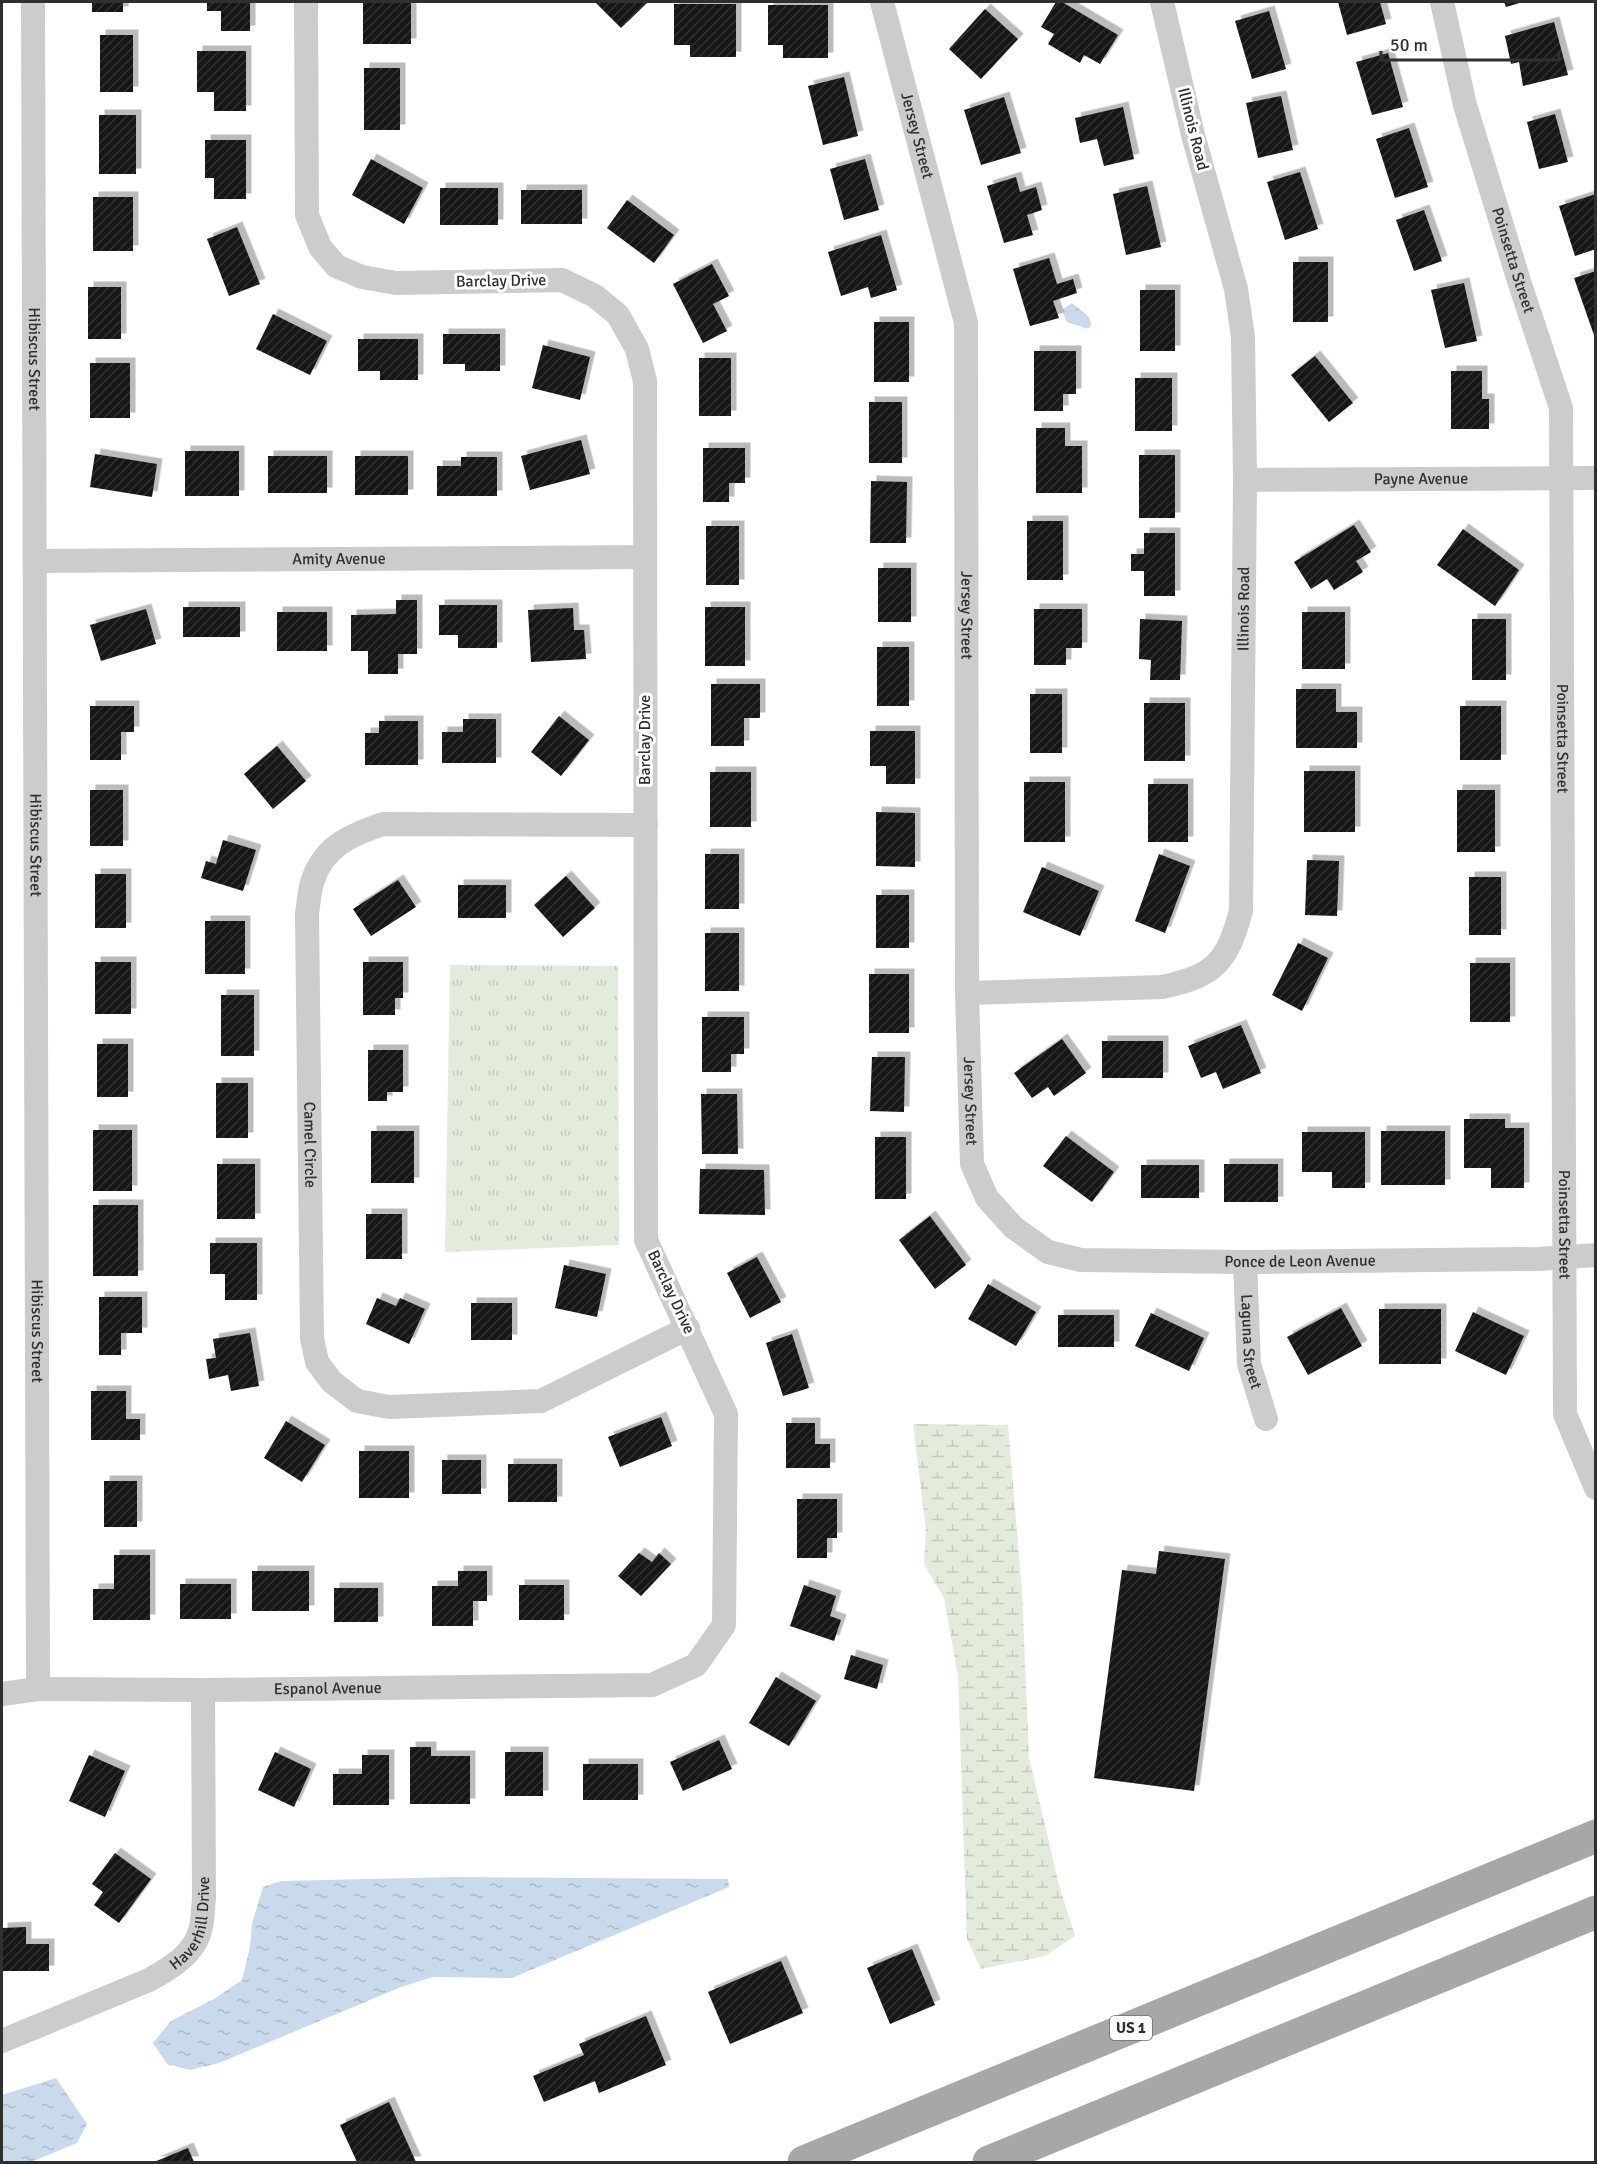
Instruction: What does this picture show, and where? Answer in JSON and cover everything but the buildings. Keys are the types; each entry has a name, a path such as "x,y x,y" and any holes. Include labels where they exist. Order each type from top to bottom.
{"main road":[{"name":"US 1","path":"804,2163 1596,1836"},
{"path":"989,2163 1596,1912"}],"street":[{"name":"Hibiscus Street","path":"33,2 38,1689"},
{"name":"Barclay Drive","path":"306,2 307,215 320,247 336,266 362,277 396,283 562,280 595,296 618,315 637,349 645,381 646,1240 726,1414 724,1625 696,1665 652,1685"},
{"name":"Jersey Street","path":"882,2 966,323 967,993 972,1164 987,1198 1013,1227"},
{"name":"Illinois Road","path":"967,993 1162,987 1188,982 1214,968 1233,942 1241,911 1245,480 1243,337 1236,289 1193,135 1162,2"},
{"name":"Poinsetta Street","path":"1442,2 1465,105 1561,408 1565,1414 1596,1488"},
{"name":"Payne Avenue","path":"1245,480 1596,478"},
{"name":"Amity Avenue","path":"35,561 644,557"},
{"name":"Camel Circle","path":"646,825 383,824 354,834 328,852 313,880 307,913 312,1338 317,1362 332,1382 357,1401 388,1407 541,1401 688,1328"},
{"name":"Ponce de Leon Avenue","path":"1013,1227 1048,1252 1081,1260 1245,1262 1564,1259 1596,1255"},
{"name":"Laguna Street","path":"1245,1262 1249,1364 1266,1419"},
{"name":"Espanol Avenue","path":"2,1694 38,1689 203,1690 652,1685"},
{"name":"Haverhill Drive","path":"2,2041 149,1980 170,1969 190,1950 201,1929 204,1898 203,1690"}],"green space":[{"path":"450,965 618,966 619,1245 445,1252"},
{"path":"913,1424 1008,1425 1022,1591 1029,1757 1059,1885 1075,1936 1045,1956 981,1969 967,1939 958,1676 944,1598 924,1564 926,1530"}],"water":[{"path":"1072,303 1089,317 1090,327 1085,329 1066,320 1063,309"},
{"path":"457,1877 728,1879 729,1887 512,1978 433,1977 401,1987 219,2063 190,2070 167,2064 153,2043 171,2021 214,1999 242,1980 250,1947 252,1924 263,1887 281,1881"},
{"path":"56,2078 87,2124 77,2143 31,2162 2,2162 2,2095"}]}
